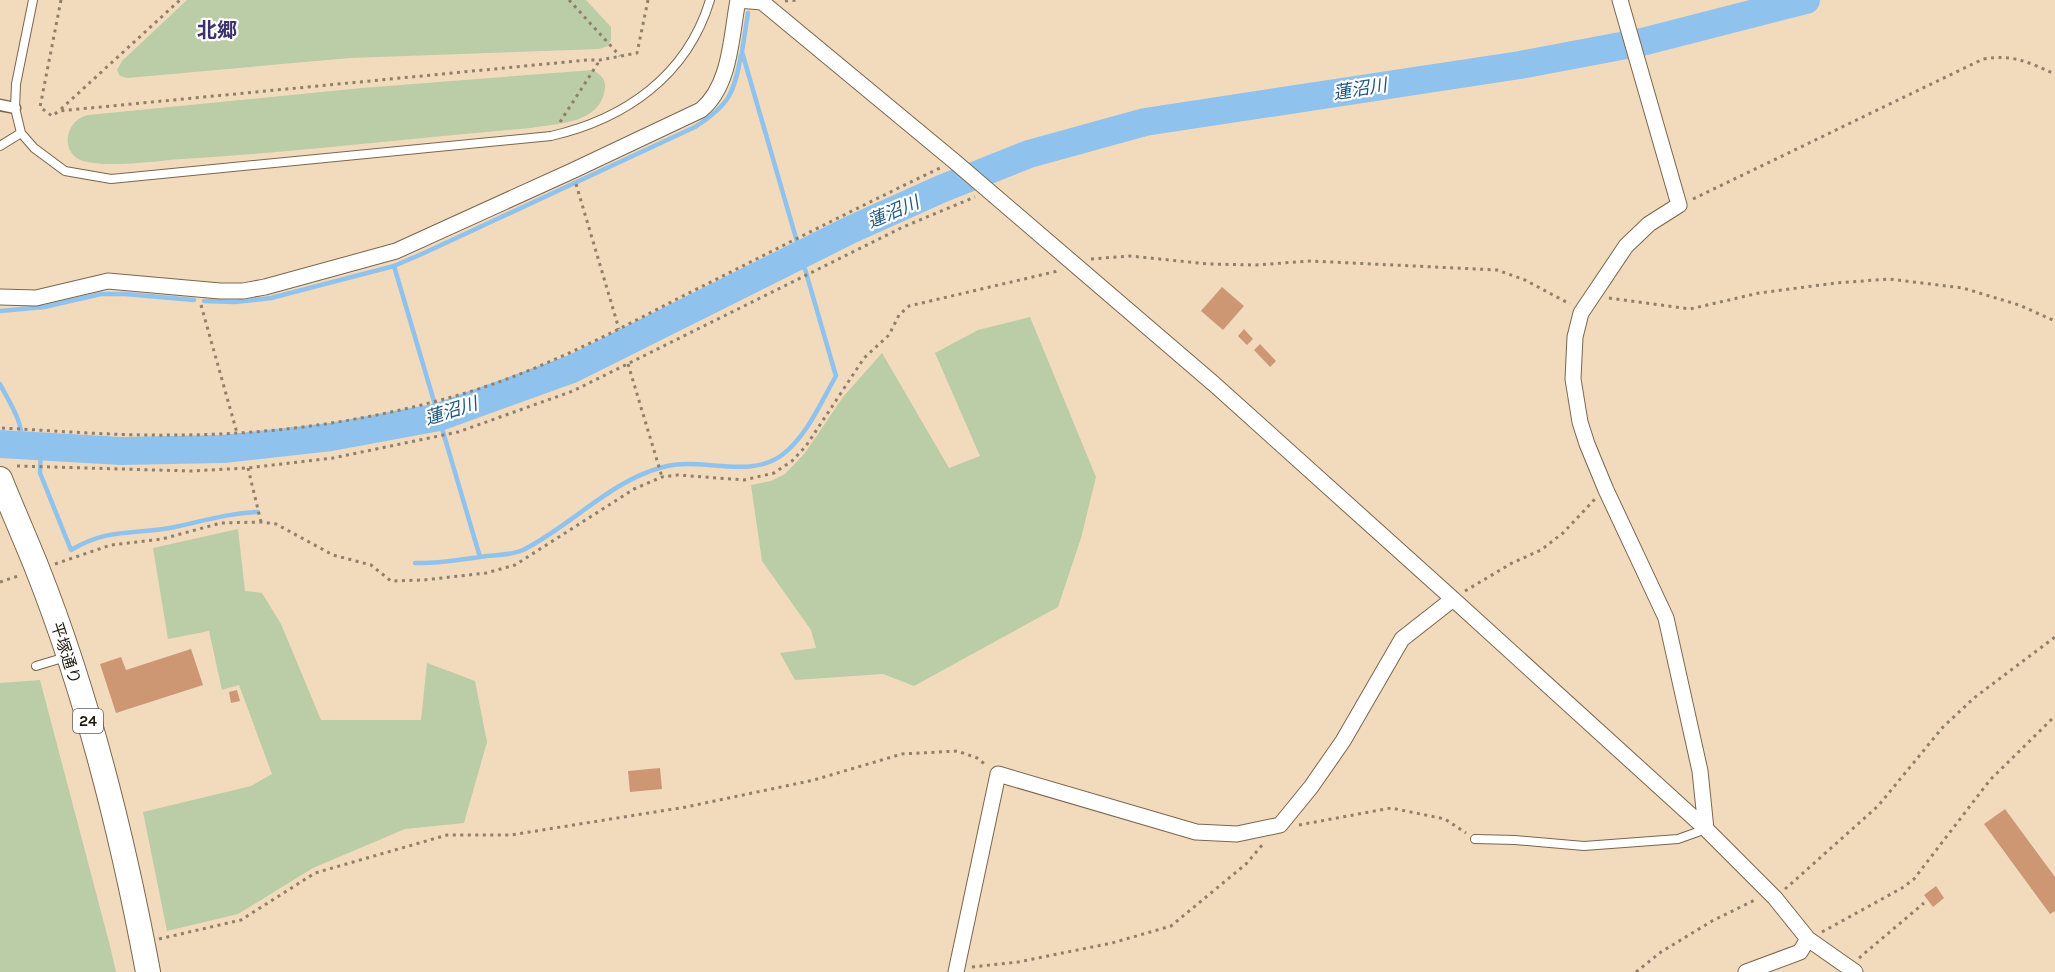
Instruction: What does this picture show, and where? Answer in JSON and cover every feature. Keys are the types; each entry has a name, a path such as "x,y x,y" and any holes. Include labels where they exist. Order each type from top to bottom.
{"main road":[{"name":"平塚通り","path":"8,472 102,769 123,853 148,972"}],"street":[{"path":"0,297 36,298 108,281 243,291 396,251 701,110 708,104 718,88 726,67 738,0 762,2 958,164 1214,384 1706,829 1772,896 1808,939 1852,970"},
{"path":"1620,0 1679,205 1649,224 1626,246 1581,313 1575,337 1573,379 1580,422 1606,490 1666,618 1700,771 1706,829"},
{"path":"0,105 15,108"},
{"path":"957,970 998,774 1196,832 1237,834 1280,825 1311,787 1343,741 1402,639 1453,599"},
{"path":"1746,972 1800,952 1808,939"}],"lane":[{"path":"33,0 16,84 15,108 21,133 34,148 65,171 111,179 551,136 578,130 615,113 666,78 691,42 710,0"},
{"path":"0,146 21,133"},
{"path":"36,666 68,656"},
{"path":"1475,839 1584,846 1678,839 1706,829"}],"path":[{"path":"61,0 40,107 52,116 180,0"},
{"path":"569,0 620,56"},
{"path":"59,111 600,60 637,53 648,0"},
{"path":"1679,205 1713,191 1983,59 2001,56 2019,58 2055,74"},
{"path":"551,136 600,60"},
{"path":"2,428 138,435 237,433 337,422 456,396 543,364 619,329 805,234 958,164"},
{"path":"8,472 191,471 247,468 333,458 458,432 573,391 985,187"},
{"path":"578,190 619,329"},
{"path":"38,569 111,545 162,539 220,524 261,522 276,524 333,555 371,566 391,581 486,573 514,565 634,489 662,477 678,475 744,480 774,473 792,461 806,446 864,358 889,335 899,315 909,306 1065,269 1071,261 1130,256 1209,264 1256,265 1310,261 1497,270 1525,280 1568,301 1581,313"},
{"path":"1592,297 1690,309 1759,293 1889,279 1963,288 2019,305 2055,321"},
{"path":"197,289 237,433"},
{"path":"628,363 662,477"},
{"path":"247,468 261,522"},
{"path":"1453,599 1512,563 1541,550 1563,533 1606,490"},
{"path":"1636,972 1661,952 1712,921 1772,896 1878,806 1943,726 1974,698 2055,638"},
{"path":"1808,939 1902,888 1914,879 1990,780 2055,716"},
{"path":"143,943 241,920 315,873 447,835 511,835 686,807 814,780 902,754 957,751 977,758 998,774"},
{"path":"957,970 1018,962 1112,943 1171,926 1246,864 1280,825 1293,826 1320,819 1391,808 1445,819 1475,839"},
{"path":"1852,970 1924,903"}],"green space":[{"path":"187,0 586,0 611,27 611,40 608,46 599,49 350,58 127,78 120,76 117,70 122,61"},
{"path":"593,70 605,82 602,100 596,109 577,120 531,128 270,153 119,164 83,161 75,157 68,144 70,130 74,123 88,115 362,88"},
{"path":"1030,317 1096,477 1081,538 1058,607 914,686 883,674 795,680 780,653 816,648 811,630 762,561 751,485 771,481 785,474 805,453 843,397 882,353 949,468 980,456 935,353 978,330"},
{"path":"238,529 245,591 262,593 281,624 321,720 421,720 427,663 475,681 487,742 464,823 405,829 313,868 238,914 167,931 143,812 251,786 272,774 239,685 222,690 209,631 168,639 153,548"},
{"path":"40,680 116,972 0,972 0,683"}],"building":[{"path":"1222,287 1244,306 1223,330 1201,311"},
{"path":"1244,329 1253,339 1247,345 1238,336"},
{"path":"1260,344 1276,361 1270,367 1254,350"},
{"path":"191,649 203,685 116,713 100,664 121,657 126,670"},
{"path":"237,690 240,701 231,703 229,692"},
{"path":"660,768 662,789 630,792 628,771"},
{"path":"2005,809 2055,877 2055,911 2050,914 1984,824"},
{"path":"1936,886 1944,898 1933,907 1924,895"}],"waterway":[{"name":"蓮沼川","path":"0,444 121,451 223,449 331,437 439,417 572,369 850,230 941,189 1029,154 1145,122 1520,65 1642,42 1806,0"},
{"path":"415,563 442,562 519,552 558,529 626,482 663,467 678,464 739,467 769,462 791,447 813,418 836,376 742,52 748,13"},
{"path":"204,301 235,302 271,298 394,266 424,253 695,127 723,105 736,80 741,55"},
{"path":"394,266 480,557"},
{"path":"0,311 44,307 101,294 194,300"},
{"path":"0,384 21,429 21,445"},
{"path":"41,447 40,473 71,550 110,535 175,527 258,512"}],"district":[{"name":"北郷","path":"217,30"}]}
